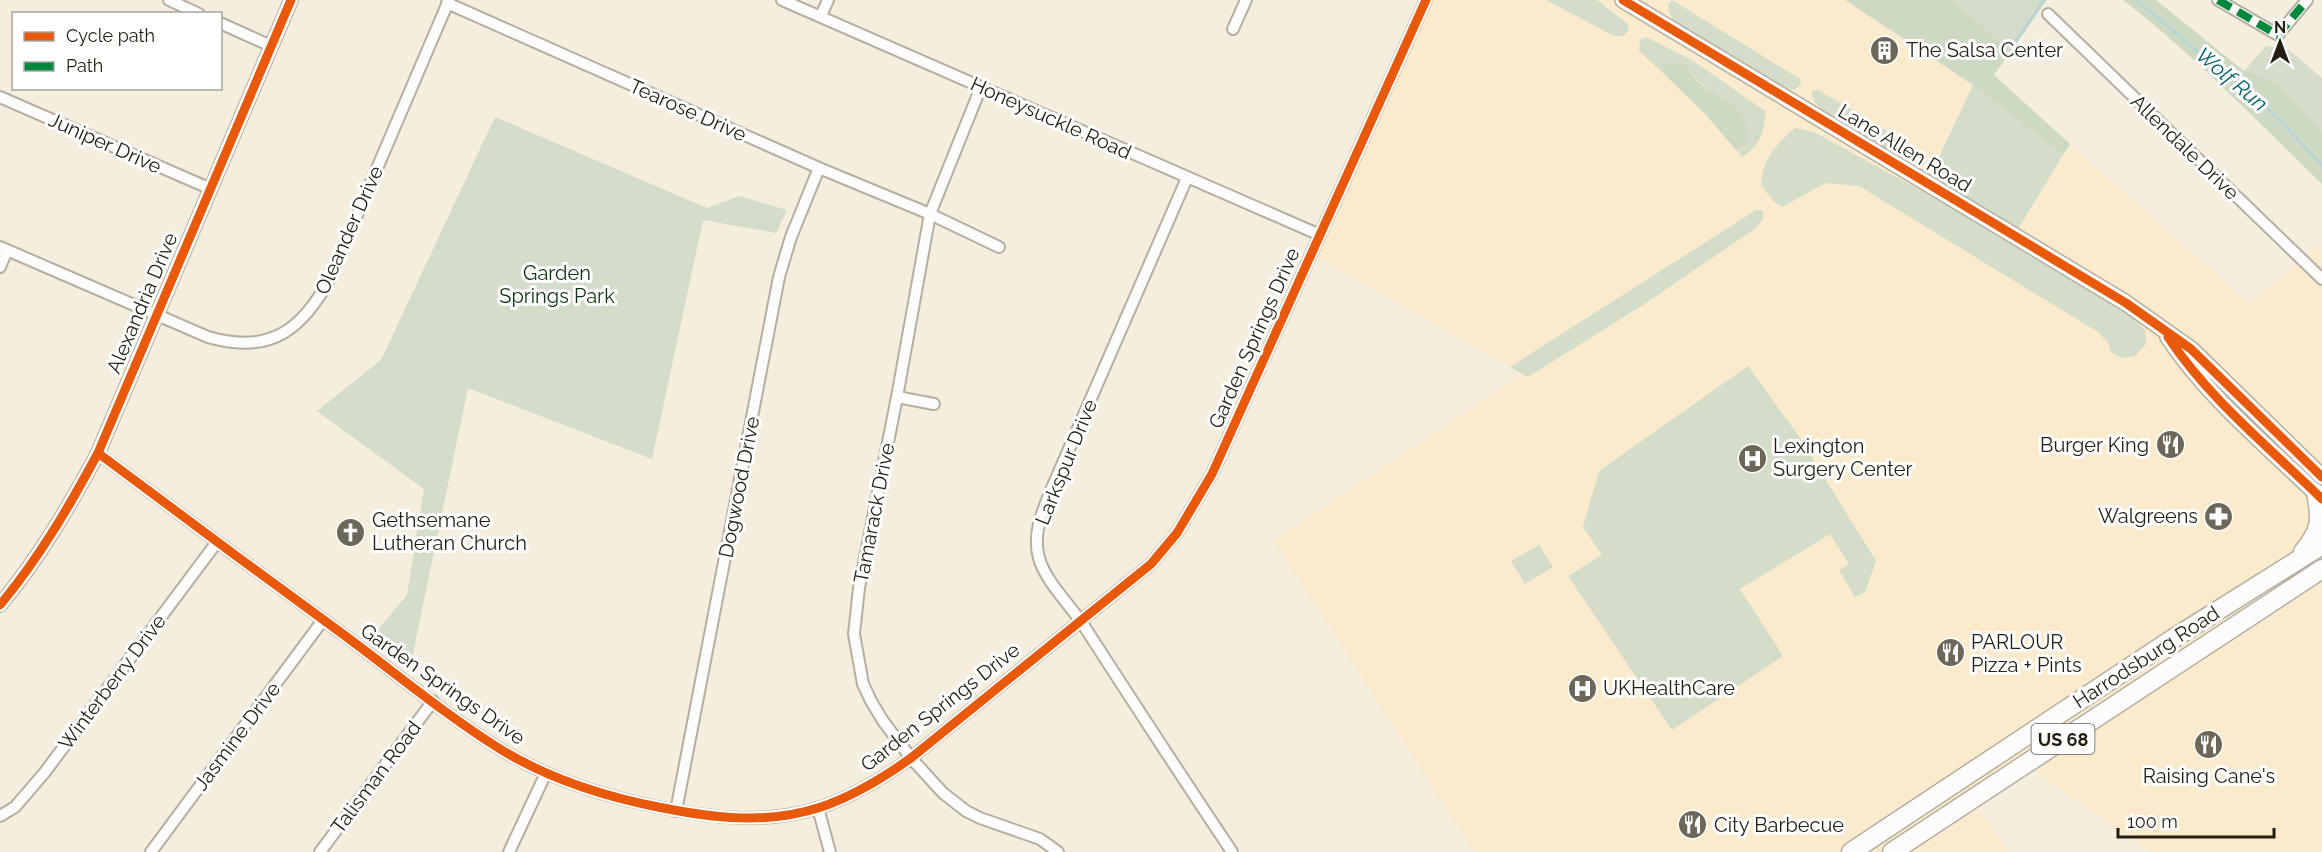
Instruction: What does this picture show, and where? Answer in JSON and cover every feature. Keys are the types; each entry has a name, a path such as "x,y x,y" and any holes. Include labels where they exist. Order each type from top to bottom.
{"main road":[{"name":"Lane Allen Road","path":"1623,0 2039,248 2126,303 2165,332 2181,356 2221,402 2320,490"},
{"path":"2295,563 2318,532 2320,490"},
{"name":"Harrodsburg Road","path":"1851,852 2174,638 2322,545"},
{"name":"Harrodsburg Road","path":"1896,851 2322,569"}],"street":[{"path":"169,0 195,12"},
{"name":"Alexandria Drive","path":"0,605 58,524 98,453 291,0"},
{"name":"Honeysuckle Road","path":"783,0 1320,235"},
{"path":"821,16 828,0"},
{"path":"1233,29 1246,0"},
{"path":"2218,0 2278,35 2307,0"},
{"name":"Garden Springs Drive","path":"98,453 433,701 499,748 546,773 597,794 706,816 745,819 818,808 872,784 911,758 1151,564 1177,533 1214,468 1320,235 1422,1"},
{"name":"Tearose Drive","path":"448,2 819,168 930,214 999,247"},
{"name":"Oleander Drive","path":"3,248 208,337 228,343 261,341 285,332 308,314 331,276 448,2"},
{"name":"Allendale Drive","path":"2048,14 2322,279"},
{"path":"222,24 272,46"},
{"name":"Tamarack Drive","path":"981,87 930,214 859,588 854,634 863,684 871,701 911,758 943,793 966,811 1040,839 1058,852"},
{"name":"Juniper Drive","path":"0,97 211,189"},
{"name":"Dogwood Drive","path":"676,811 779,277 791,237 819,168"},
{"name":"Larkspur Drive","path":"1187,178 1052,488 1037,529 1039,559 1046,573 1080,620 1232,852"},
{"path":"0,267 3,248"},
{"path":"897,397 934,404"},
{"name":"Winterberry Drive","path":"0,816 10,812 38,780 217,542"},
{"name":"Jasmine Drive","path":"151,852 323,620"},
{"name":"Talisman Road","path":"320,852 433,701"},
{"path":"508,852 546,773"},
{"path":"818,808 830,852"},
{"path":"1885,829 1896,851"}],"shaded area":[{"path":"1426,0 1845,0 1973,85 1927,182 2015,234 2070,144 2250,304 2322,243 2322,852 2150,852 2025,764 1971,799 2010,852 1474,852 1274,541 1522,374 1312,254"}],"green space":[{"path":"1546,0 1597,0 1628,24 1628,31 1624,36 1614,36"},
{"path":"1672,0 1800,79 1801,84 1795,90 1781,87 1682,26 1670,14 1668,4"},
{"path":"1845,0 1952,0 2011,51 1994,75 2070,144 2063,155 1973,85"},
{"path":"1952,0 2047,0 2011,51"},
{"path":"2123,0 2156,0 2244,71 2276,82 2322,132 2322,184 2200,66"},
{"path":"1646,37 1695,62 1765,111 1764,125 1753,148 1742,157 1736,150 1746,145 1713,93 1696,79 1685,65 1662,65 1663,73 1639,51 1640,40"},
{"path":"2266,46 2289,50 2322,78 2322,132 2244,71"},
{"path":"1669,62 1685,65 1696,80 1739,112 1745,121 1746,145 1736,150 1705,114 1663,73 1662,65"},
{"path":"1973,85 2063,155 2015,234 1927,182"},
{"path":"1818,90 1916,148 1919,152 1917,157 1911,159 1900,157 1823,110 1812,97 1812,91"},
{"name":"Garden Springs Park","path":"495,117 707,208 739,196 787,210 776,233 703,220 652,459 468,388 412,658 375,633 407,595 424,489 317,411 381,360"},
{"path":"1795,128 1814,132 1964,214 2127,313 2145,330 2146,344 2135,356 2121,358 2111,352 2108,343 2098,332 1859,186 1826,183 1782,207 1773,201 1761,185 1762,175 1771,153"},
{"path":"1756,210 1763,211 1763,218 1756,228 1643,305 1528,377 1510,367"},
{"path":"1748,366 1798,435 1876,561 1865,592 1855,597 1839,570 1849,564 1830,534 1740,589 1783,656 1672,730 1568,576 1602,555 1583,527 1599,471"},
{"path":"1539,545 1553,567 1525,584 1511,561"}],"waterway":[{"path":"2014,44 2044,0"},
{"name":"Wolf Run","path":"2136,0 2219,69 2257,97 2322,165"}],"marked path":[{"path":"2218,0 2278,35 2307,0"}],"cycle path":[{"path":"0,605 53,532 98,453 291,0"},
{"path":"98,453 459,721 500,749 537,769 617,798 719,817 760,818 801,813 821,807 868,786 911,758 1151,564 1177,533 1212,474 1426,0"},
{"path":"1623,0 2126,303 2191,349 2322,477"},
{"path":"2168,337 2184,360 2221,402 2322,499"}],"place":[{"name":"The Salsa Center","path":"1885,50"},
{"name":"Burger King","path":"2170,445"},
{"name":"Lexington Surgery Center","path":"1752,458"},
{"name":"Walgreens","path":"2219,516"},
{"name":"Gethsemane Lutheran Church","path":"351,532"},
{"name":"PARLOUR Pizza + Pints","path":"1950,653"},
{"name":"UKHealthCare","path":"1582,688"},
{"name":"Raising Cane's","path":"2209,745"},
{"name":"City Barbecue","path":"1693,825"}]}
